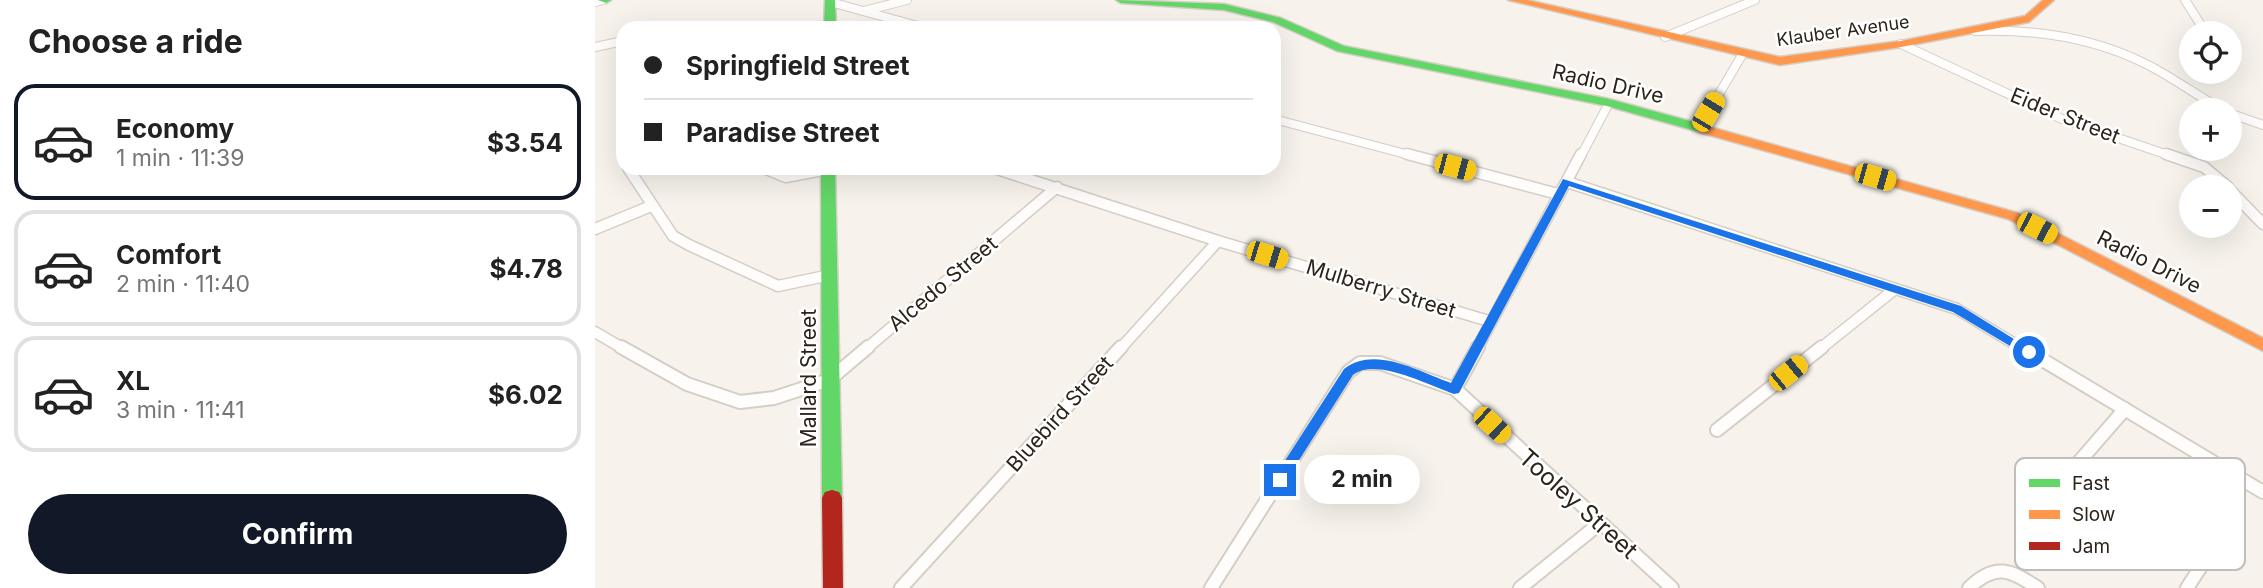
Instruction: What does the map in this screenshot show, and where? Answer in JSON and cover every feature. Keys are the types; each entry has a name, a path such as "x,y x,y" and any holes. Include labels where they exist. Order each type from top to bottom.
{"street":[{"path":"595,2 604,0"},
{"path":"861,11 907,0"},
{"name":"Radio Drive","path":"1121,0 1224,7 1279,21"},
{"name":"Klauber Avenue","path":"1513,0 1742,55 1791,61 1901,44 2029,19 2049,0"},
{"path":"1665,37 1755,0"},
{"path":"2185,0 2198,21"},
{"path":"829,21 830,1 899,21"},
{"name":"Radio Drive","path":"1281,22 1341,49 1609,103 2013,216 2263,345"},
{"path":"1963,32 2026,32 2086,42 2140,61 2203,98"},
{"path":"595,47 616,42"},
{"name":"Eider Street","path":"1901,44 2062,119 2204,167 2214,175"},
{"path":"1699,128 1742,55"},
{"path":"1211,588 1348,372 1360,363 1380,363 1454,389 1609,103"},
{"path":"2242,118 2263,125"},
{"path":"1281,121 1558,194"},
{"path":"632,175 673,236 770,284 791,285 830,275"},
{"path":"774,175 798,175"},
{"name":"Mallard Street","path":"828,175 833,588"},
{"name":"Mulberry Street","path":"1017,175 1218,241 1489,321"},
{"path":"1567,181 1957,309 2206,458"},
{"name":"Alcedo Street","path":"829,380 1057,187"},
{"name":"Eider Street","path":"2242,205 2263,223"},
{"path":"595,229 652,206"},
{"name":"Bluebird Street","path":"901,588 1218,241"},
{"path":"1717,430 1895,289"},
{"path":"595,332 715,397 741,402 769,398 829,380"},
{"name":"Tooley Street","path":"1454,389 1672,588"},
{"path":"2082,458 2125,409"},
{"path":"2245,481 2263,492"},
{"path":"1520,588 1599,524"},
{"path":"2187,588 2199,570"},
{"path":"1969,588 1980,576 2009,571 2038,588"}],"traffic: fast":[{"path":"830,0 830,21"},
{"path":"1121,0 1224,7 1279,21"},
{"path":"1281,22 1341,49 1609,103 1703,129"},
{"path":"828,175 832,498"}],"traffic: slow":[{"path":"1513,0 1780,61 1901,44 2029,19 2049,0"},
{"path":"1703,129 2013,216 2263,345"}],"traffic: jam":[{"path":"832,498 833,588"}],"route":[{"path":"1280,480 1348,372 1360,363 1380,363 1454,389 1567,181 1957,309 2029,352"}]}
